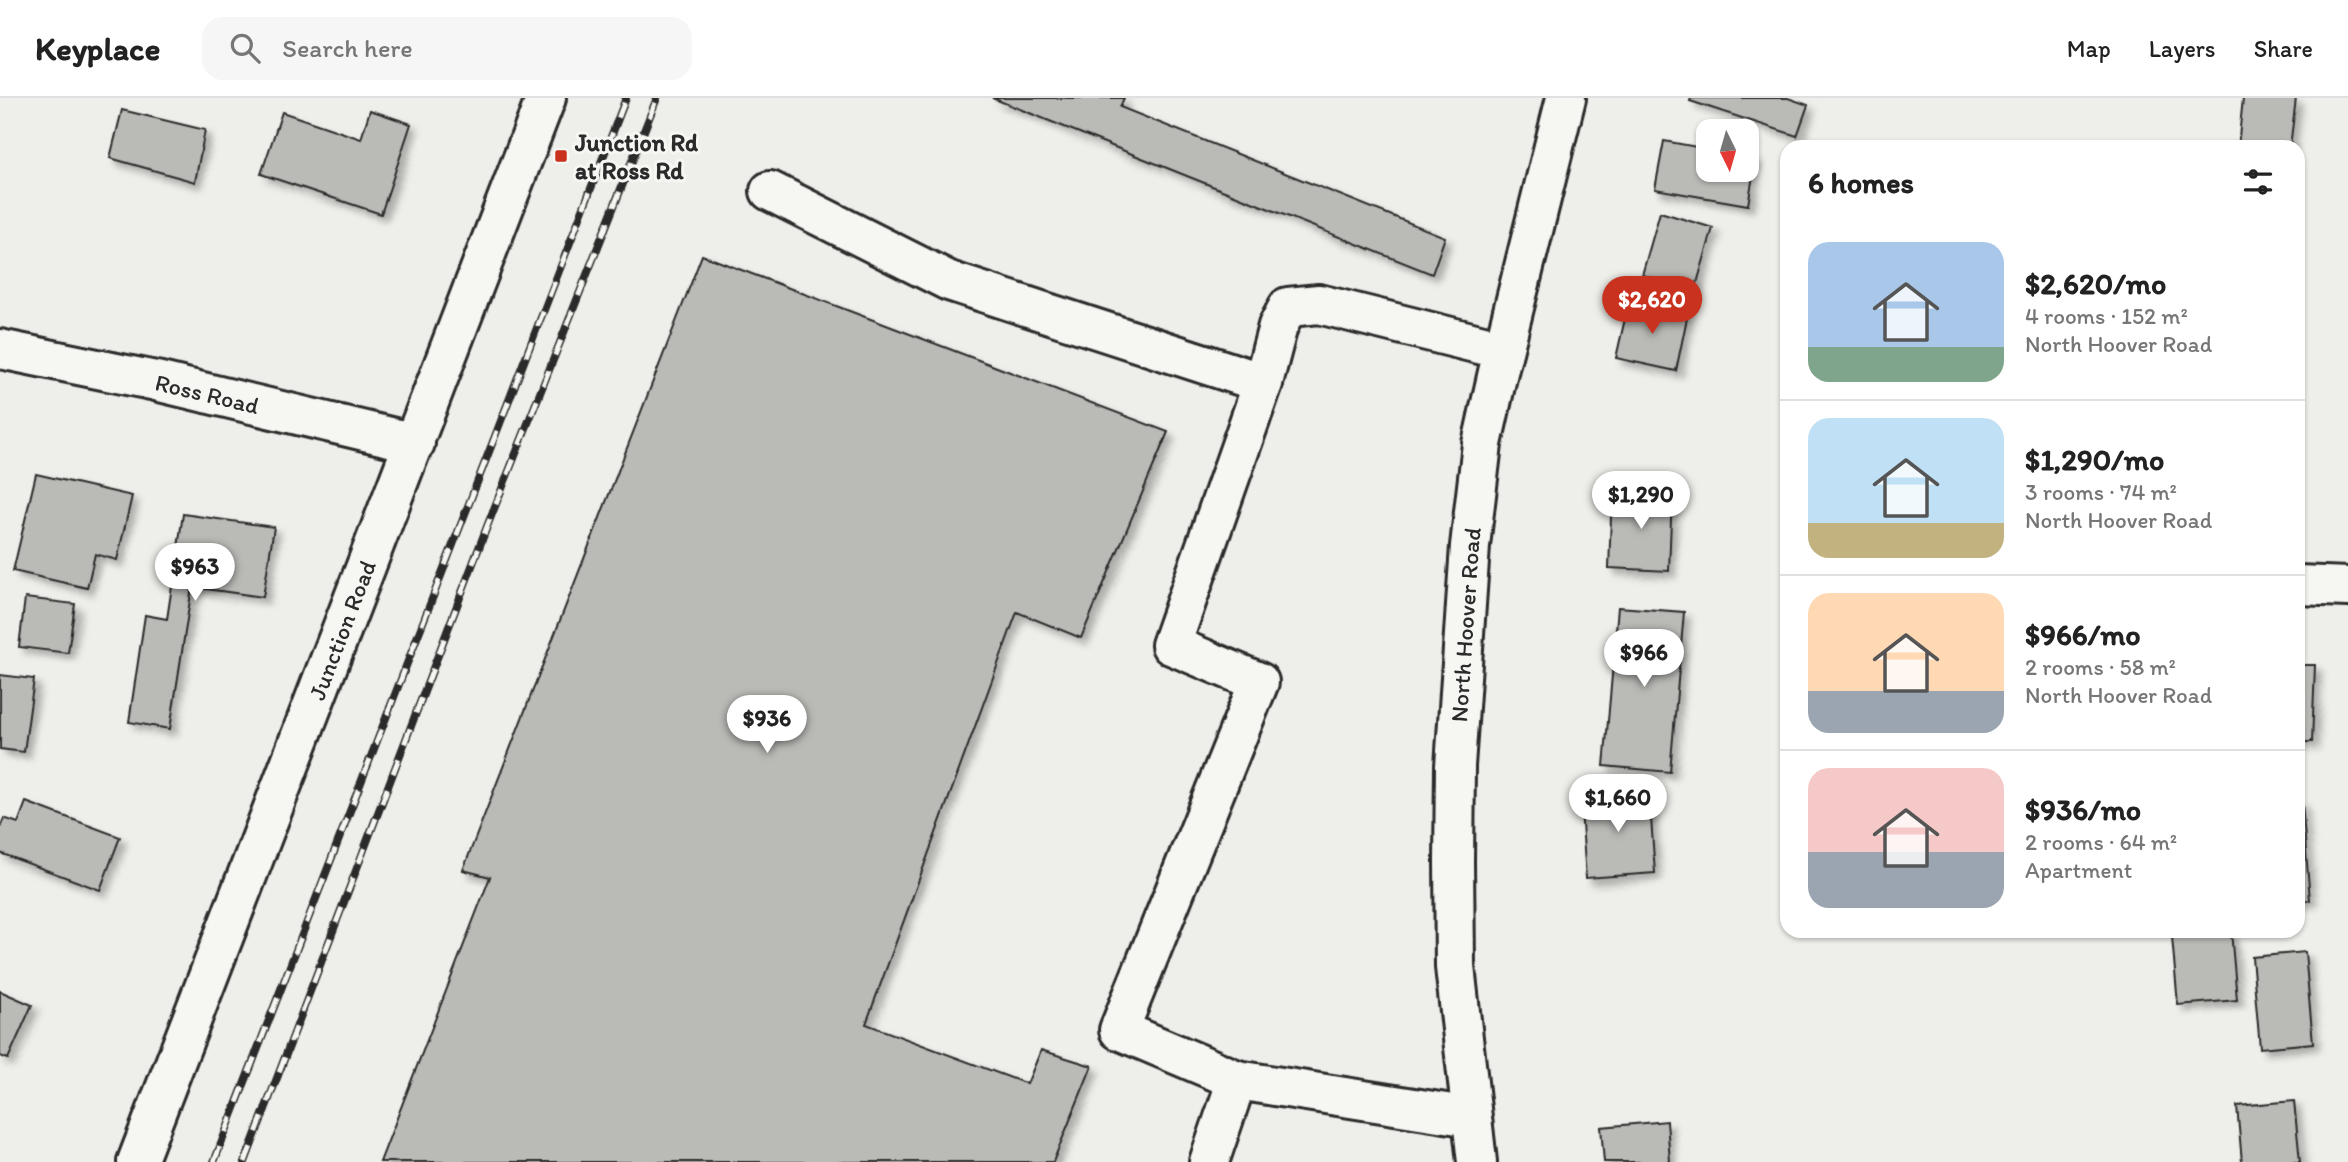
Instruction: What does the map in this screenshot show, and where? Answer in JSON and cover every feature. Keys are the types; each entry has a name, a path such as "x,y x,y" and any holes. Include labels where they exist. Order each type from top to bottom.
{"street":[{"name":"Junction Road","path":"137,1162 546,98"},
{"name":"North Hoover Road","path":"1476,1162 1455,967 1455,766 1470,546 1482,444 1566,98"},
{"path":"770,191 949,281 1263,383"},
{"path":"1471,1117 1237,1080 1119,1030 1259,682 1171,645 1263,383 1278,326 1288,307 1319,304 1503,350"},
{"name":"Ross Road","path":"0,349 156,381 415,443"},
{"path":"2305,585 2348,587"},
{"path":"1209,1162 1237,1080"}],"building":[{"path":"992,98 1124,98 1120,107 1445,237 1432,274"},
{"path":"1691,98 1788,98 1808,105 1797,136 1759,124 1759,119 1745,119 1690,101"},
{"path":"2243,98 2296,98 2291,140 2239,140"},
{"path":"122,110 205,130 195,182 110,158"},
{"path":"370,110 411,124 381,214 261,174 282,112 361,139"},
{"path":"1664,141 1696,147 1696,182 1752,182 1748,205 1655,189"},
{"path":"1660,212 1713,228 1695,290 1642,275"},
{"path":"702,255 1168,432 1081,638 1017,612 866,1024 1027,1084 1041,1050 1092,1066 1053,1162 380,1162 490,877 463,870"},
{"path":"1629,301 1688,313 1676,371 1616,358"},
{"path":"36,474 132,496 117,560 95,554 87,588 13,571"},
{"path":"1612,491 1672,493 1669,571 1609,568"},
{"path":"183,514 274,527 263,597 192,587 170,729 129,722 145,615 167,619"},
{"path":"25,598 75,604 68,653 19,647"},
{"path":"1618,607 1684,612 1670,772 1604,766"},
{"path":"2305,665 2315,665 2312,742 2305,742"},
{"path":"0,675 34,679 24,752 0,749"},
{"path":"1649,790 1655,873 1586,878 1580,796"},
{"path":"26,802 120,837 100,890 0,853 0,828 4,818 18,823"},
{"path":"2305,839 2310,900 2305,900"},
{"path":"2172,938 2232,938 2237,1000 2178,1005"},
{"path":"2305,952 2313,1043 2260,1048 2252,957"},
{"path":"0,991 32,1005 8,1059 0,1056"},
{"path":"2294,1101 2300,1162 2242,1162 2237,1106"},
{"path":"1667,1121 1670,1162 1604,1162 1601,1127"}],"railway":[{"path":"214,1162 626,98"},
{"path":"245,1162 488,524 657,98"}],"place":[{"name":"Junction Rd at Ross Rd","path":"561,156"}]}
